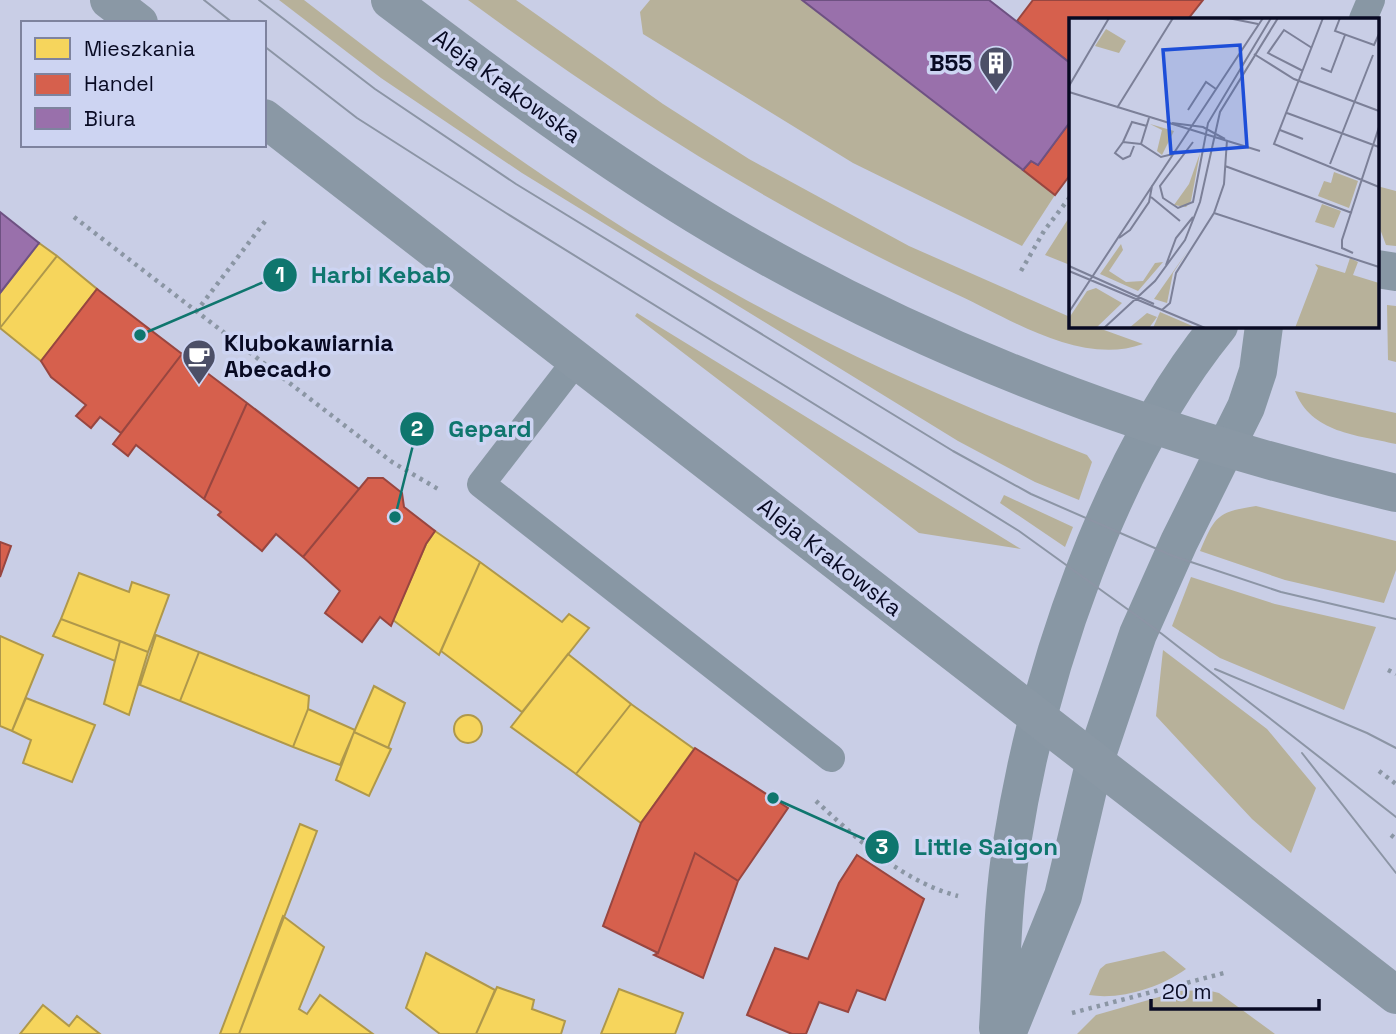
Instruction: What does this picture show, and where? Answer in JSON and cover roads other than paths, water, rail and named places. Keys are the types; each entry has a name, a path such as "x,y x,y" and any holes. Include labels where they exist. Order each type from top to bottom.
{"main road":[{"path":"109,0 136,21"},
{"name":"Aleja Krakowska","path":"390,0 544,117 717,228 892,321 1029,380 1154,423 1225,447 1396,494"},
{"name":"Aleja Krakowska","path":"266,120 1094,764 1396,995"}],"street":[{"path":"1378,269 1396,272"},
{"path":"998,1034 1009,863 1037,718 1097,538 1175,384 1218,327"},
{"path":"1007,1034 1063,896 1094,764 1138,634 1246,407 1258,371 1264,327"}],"lane":[{"path":"1363,18 1371,0"},
{"path":"576,360 481,484 831,758"}],"tram line":[{"path":"204,0 230,21"},
{"path":"259,0 375,89 516,184 953,451 1031,494 1173,556 1281,592 1396,619"},
{"path":"266,48 357,118 1019,531 1162,634 1396,817"},
{"path":"1215,669 1367,733 1396,748"},
{"path":"1302,753 1396,873"}],"place":[{"name":"B55","path":"996,93"},
{"name":"Harbi Kebab","path":"140,335"},
{"name":"Klubokawiarnia Abecadło","path":"199,386"},
{"name":"Gepard","path":"395,517"},
{"name":"Little Saigon","path":"773,798"}]}
